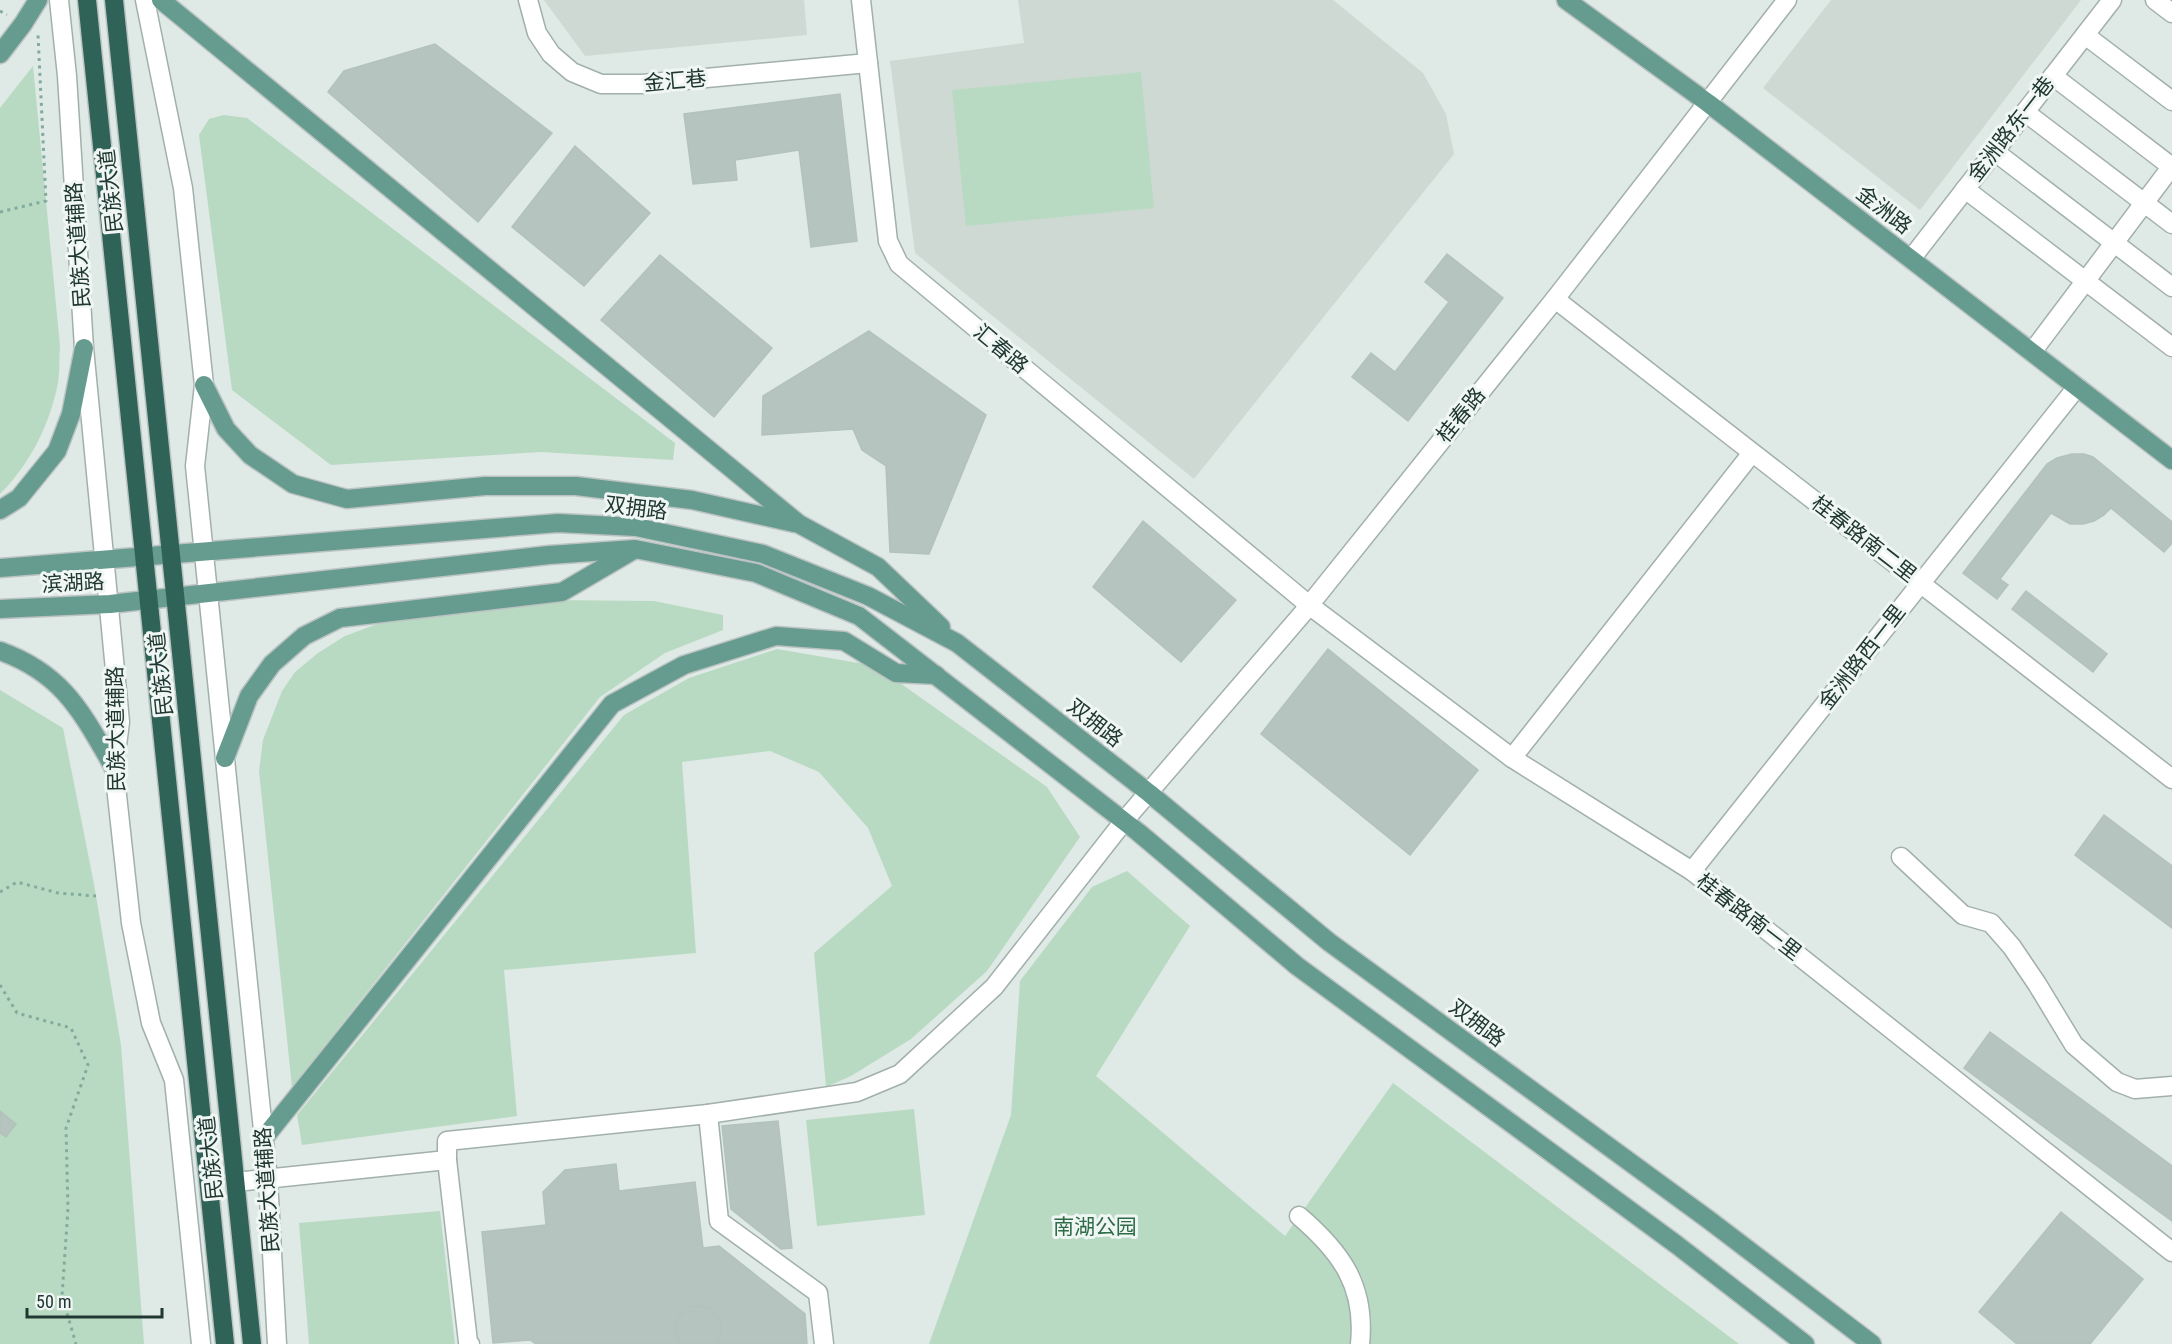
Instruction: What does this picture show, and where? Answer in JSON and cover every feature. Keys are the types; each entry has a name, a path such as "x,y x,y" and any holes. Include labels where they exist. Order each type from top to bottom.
{"highway":[{"name":"民族大道","path":"87,0 225,1344"},
{"name":"民族大道","path":"114,0 252,1344"}],"main road":[{"path":"0,54 38,0"},
{"path":"162,0 799,524 878,567 957,643"},
{"name":"金洲路","path":"1566,0 1708,103 2172,460"},
{"path":"0,510 19,498 57,452 71,414 84,348"},
{"path":"204,385 226,429 250,455 293,484 347,499 485,486 576,486 692,500 799,524"},
{"name":"双拥路","path":"145,557 558,524 636,527 762,554 868,596 957,643 1149,794 1329,942 1709,1220 1872,1344"},
{"path":"225,758 249,696 272,664 304,636 340,618 562,592 635,549"},
{"name":"双拥路","path":"149,599 549,555 635,549 756,573 859,616 1124,821 1297,966 1677,1245 1805,1344"},
{"name":"滨湖路","path":"0,568 145,557"},
{"name":"滨湖路","path":"0,609 110,604 149,599"},
{"path":"264,1138 612,704 684,665 776,636 844,641 896,673 936,675"},
{"path":"0,651 22,659 61,687 83,715 114,768"}],"street":[{"name":"民族大道辅路","path":"59,0 67,76 84,348 120,722 114,768 131,923 151,1023 174,1080 201,1344"},
{"name":"民族大道辅路","path":"145,0 183,188 204,385 195,466 268,1179 277,1344"},
{"name":"金汇巷","path":"528,0 537,33 551,54 572,72 601,84 642,84 868,63"},
{"name":"汇春路","path":"861,0 888,241 899,264 1309,605"},
{"name":"桂春路","path":"447,1160 447,1141 708,1114 857,1092 900,1074 994,987 1124,821 1309,605 1555,299 1787,0"},
{"name":"金洲路东一巷","path":"1911,259 2112,0"},
{"path":"2155,0 2172,13"},
{"path":"2085,35 2172,101"},
{"path":"2032,352 2172,166 2053,76"},
{"path":"2025,112 2172,224"},
{"path":"1994,151 2172,287"},
{"path":"1965,189 2172,347"},
{"name":"桂春路南二里","path":"1555,299 2172,779"},
{"name":"金洲路西一里","path":"1692,871 2077,387"},
{"path":"1512,758 1752,453"},
{"name":"桂春路南一里","path":"1309,605 1512,758 1692,871 2172,1252"},
{"path":"1901,857 1963,915 1991,923 2012,947 2037,984 2074,1046 2117,1082 2134,1089 2172,1086"},
{"path":"708,1114 719,1221 818,1293 824,1344"},
{"path":"236,1182 447,1160 470,1344"},
{"path":"1299,1216 1322,1236 1340,1257 1357,1292 1362,1329 1360,1344"}],"path":[{"path":"0,11 38,36 46,201 0,212"},
{"path":"0,892 17,882 57,893 96,896"},
{"path":"0,985 17,1013 71,1028 88,1065 66,1128 68,1209 62,1296 76,1344"}],"shaded area":[{"path":"544,0 804,0 807,35 585,56"},
{"path":"1018,0 1333,0 1423,73 1446,114 1454,154 1194,479 915,253 890,61 1024,43"},
{"path":"1831,0 2081,0 1920,210 1763,88"}],"green space":[{"path":"33,66 60,346 59,373 53,403 43,431 20,471 0,494 0,108"},
{"path":"1141,72 1154,208 966,226 952,90"},
{"path":"224,115 247,118 675,443 673,460 541,452 331,465 232,390 199,135 209,119"},
{"path":"551,600 654,601 723,615 723,630 665,653 600,697 292,1087 259,771 263,740 282,691 295,672 318,653 345,636 404,614"},
{"path":"777,649 876,666 1047,787 1080,837 987,971 911,1039 851,1076 826,1087 814,953 892,886 868,828 819,772 770,751 682,762 696,953 504,970 517,1116 302,1145 297,1115 624,715 689,678"},
{"path":"0,690 63,728 94,884 121,1045 144,1344 0,1344"},
{"name":"南湖公园","path":"1127,871 1190,926 1096,1076 1285,1236 1393,1083 1739,1344 929,1344 1011,1115 1020,981 1092,887"},
{"path":"914,1109 925,1215 817,1226 806,1120"},
{"path":"440,1211 455,1344 309,1344 299,1223"}],"building":[{"path":"435,44 552,133 478,222 328,92 344,71"},
{"path":"840,94 857,241 811,247 799,150 735,160 737,180 693,184 684,114"},
{"path":"575,146 650,213 584,286 512,227"},
{"path":"1447,254 1503,298 1408,421 1352,377 1371,353 1395,372 1449,302 1425,282"},
{"path":"660,255 772,348 714,417 601,320"},
{"path":"869,331 986,415 929,554 890,552 886,466 862,450 853,429 762,435 763,396"},
{"path":"2072,454 2093,457 2172,522 2172,543 2164,552 2111,508 2094,521 2083,524 2070,524 2051,513 2000,579 2008,585 1997,599 1963,573 2047,464 2057,458"},
{"path":"1143,521 1236,600 1181,662 1093,587"},
{"path":"2026,591 2107,654 2093,672 2012,609"},
{"path":"1328,649 1478,770 1410,855 1261,734"},
{"path":"2104,815 2172,866 2172,928 2075,855"},
{"path":"1990,1032 2172,1166 2172,1221 1964,1068"},
{"path":"0,1111 16,1124 6,1137 0,1133"},
{"path":"778,1121 792,1248 781,1249 731,1209 722,1126"},
{"path":"616,1164 619,1191 695,1182 703,1248 719,1246 805,1314 807,1344 536,1344 530,1340 493,1343 482,1232 546,1225 543,1192 565,1170"},
{"path":"2061,1212 2143,1279 2090,1344 2017,1344 1979,1312"},
{"path":"700,1306 712,1310 719,1318 721,1330 718,1342 716,1344 679,1344 675,1329 679,1318 689,1307"}]}
